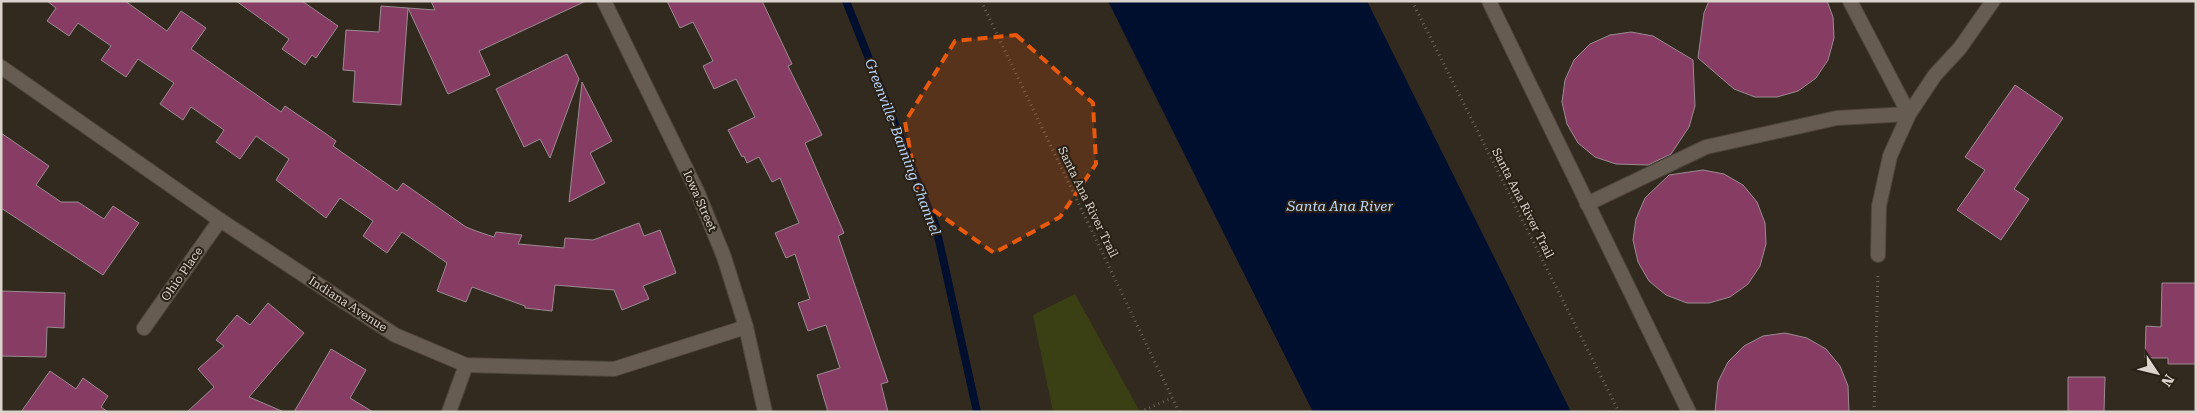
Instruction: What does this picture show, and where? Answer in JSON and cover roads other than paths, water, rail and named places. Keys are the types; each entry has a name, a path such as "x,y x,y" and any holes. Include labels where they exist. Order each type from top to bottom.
{"street":[{"name":"Iowa Street","path":"604,1 697,192 724,257 746,328 765,412"},
{"path":"1489,1 1689,412"},
{"path":"1850,1 1909,114"},
{"path":"1878,254 1879,206 1890,156 1909,114 1935,76 1960,48 1993,1"},
{"name":"Indiana Avenue","path":"1,67 220,220 395,335 466,365 614,369 746,328"},
{"path":"1588,204 1706,147 1837,118 1909,114"},
{"name":"Ohio Place","path":"144,328 220,220"},
{"path":"449,412 466,365"}],"water":[{"name":"Santa Ana River","path":"1108,1 1367,1 1571,412 1313,412"}],"waterway":[{"name":"Greenville-Banning Channel","path":"846,1 936,227 977,412"}]}
